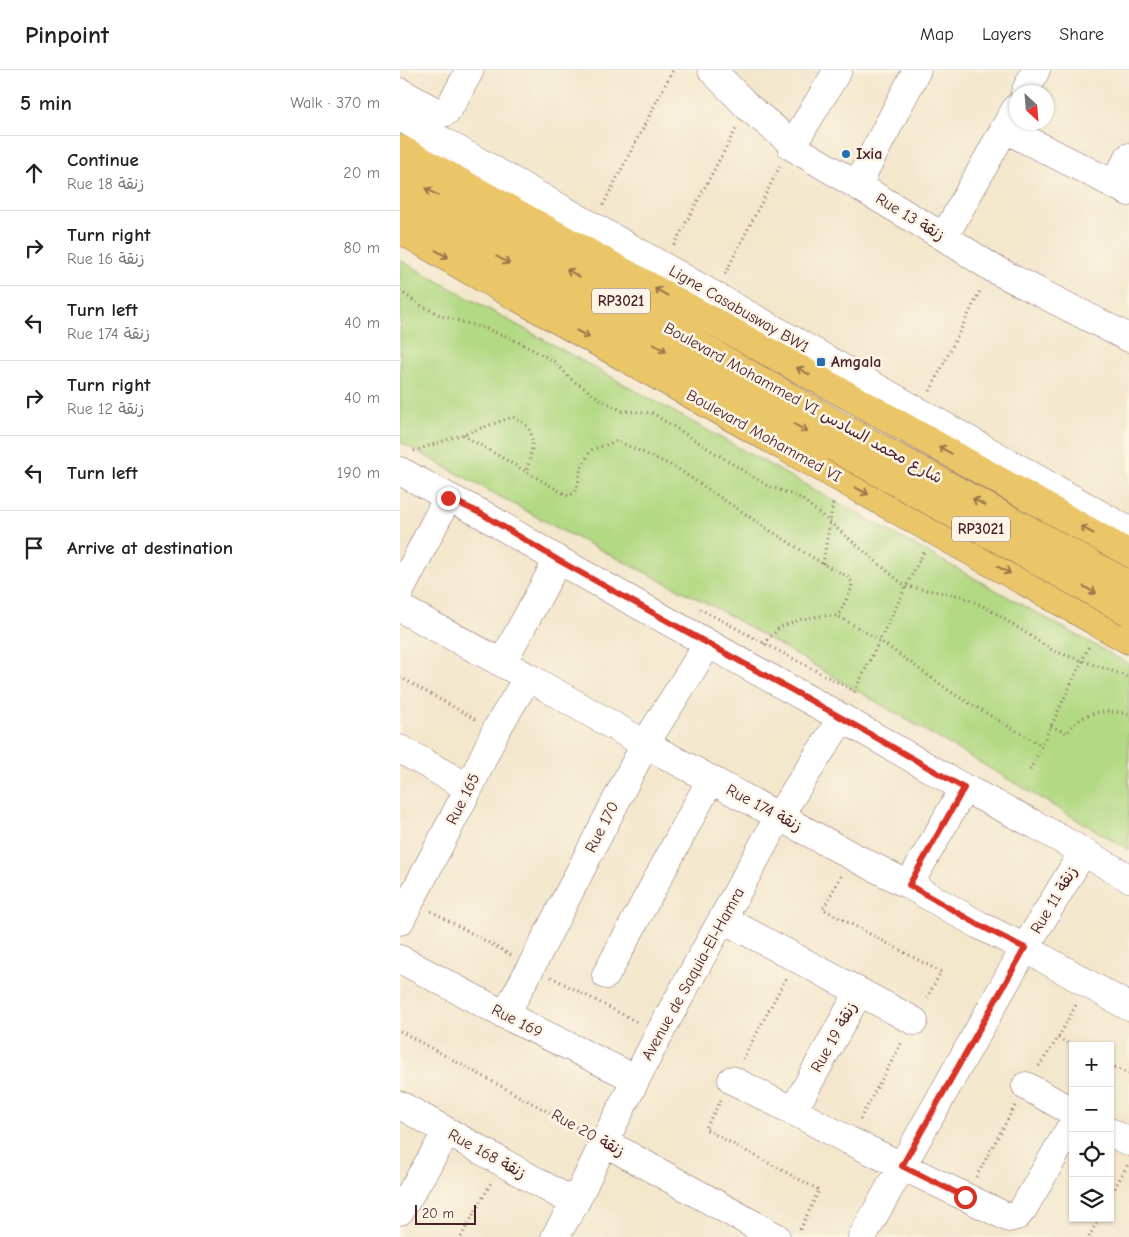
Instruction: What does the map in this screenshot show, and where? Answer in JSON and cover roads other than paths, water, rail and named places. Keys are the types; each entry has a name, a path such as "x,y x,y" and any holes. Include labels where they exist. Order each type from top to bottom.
{"main road":[{"path":"400,149 872,409 1129,554"},
{"name":"Boulevard Mohammed VI شارع محمد السادس","path":"400,174 1129,612"},
{"name":"Boulevard Mohammed VI شارع محمد السادس","path":"400,201 838,437 1129,585"},
{"name":"Boulevard Mohammed VI","path":"400,229 460,265 1129,640"}],"street":[{"path":"400,92 438,113 444,114 470,70"},
{"name":"Rue 13 زنقة","path":"712,70 748,107 792,145 992,268 1129,338"},
{"path":"792,145 838,70"},
{"path":"857,185 917,70"},
{"path":"1028,85 1036,70"},
{"name":"Ligne Casabusway BW1","path":"400,105 721,281 1129,515"},
{"name":"Ligne Casabusway BW1","path":"400,117 1129,531"},
{"path":"944,237 1009,122"},
{"path":"1030,130 1121,188 1129,157"},
{"path":"404,462 448,498 482,514 558,560 964,788 1036,825 1129,878"},
{"path":"400,591 448,498"},
{"path":"502,663 558,560"},
{"name":"Rue 174 زنقة","path":"400,608 645,744 1025,948 1129,1007"},
{"name":"Rue 170","path":"505,1016 645,744 708,644"},
{"name":"Rue 165","path":"404,905 469,788 496,730 528,678"},
{"name":"Avenue de Saquia-El-Hamra","path":"555,1237 575,1203 659,1034 779,816 842,718"},
{"path":"400,749 469,788"},
{"path":"606,974 711,779"},
{"path":"909,885 964,788"},
{"name":"Rue 11 زنقة","path":"862,1237 1025,948 1083,852"},
{"name":"Rue 19 زنقة","path":"723,918 859,992 793,1110"},
{"name":"Rue 169","path":"400,959 505,1016 636,1079"},
{"path":"859,992 914,1021"},
{"path":"732,1080 848,1140 1009,1218 1017,1216 1024,1210 1069,1130"},
{"path":"1026,1086 1069,1110"},
{"name":"Rue 168 زنقة","path":"400,1105 575,1203"},
{"path":"400,1211 447,1132"},
{"path":"1114,1134 1129,1142"},
{"name":"Rue 20 زنقة","path":"604,1142 776,1237"}],"place":[{"name":"Ixia","path":"846,154"},
{"name":"Amgala","path":"821,362"}]}
